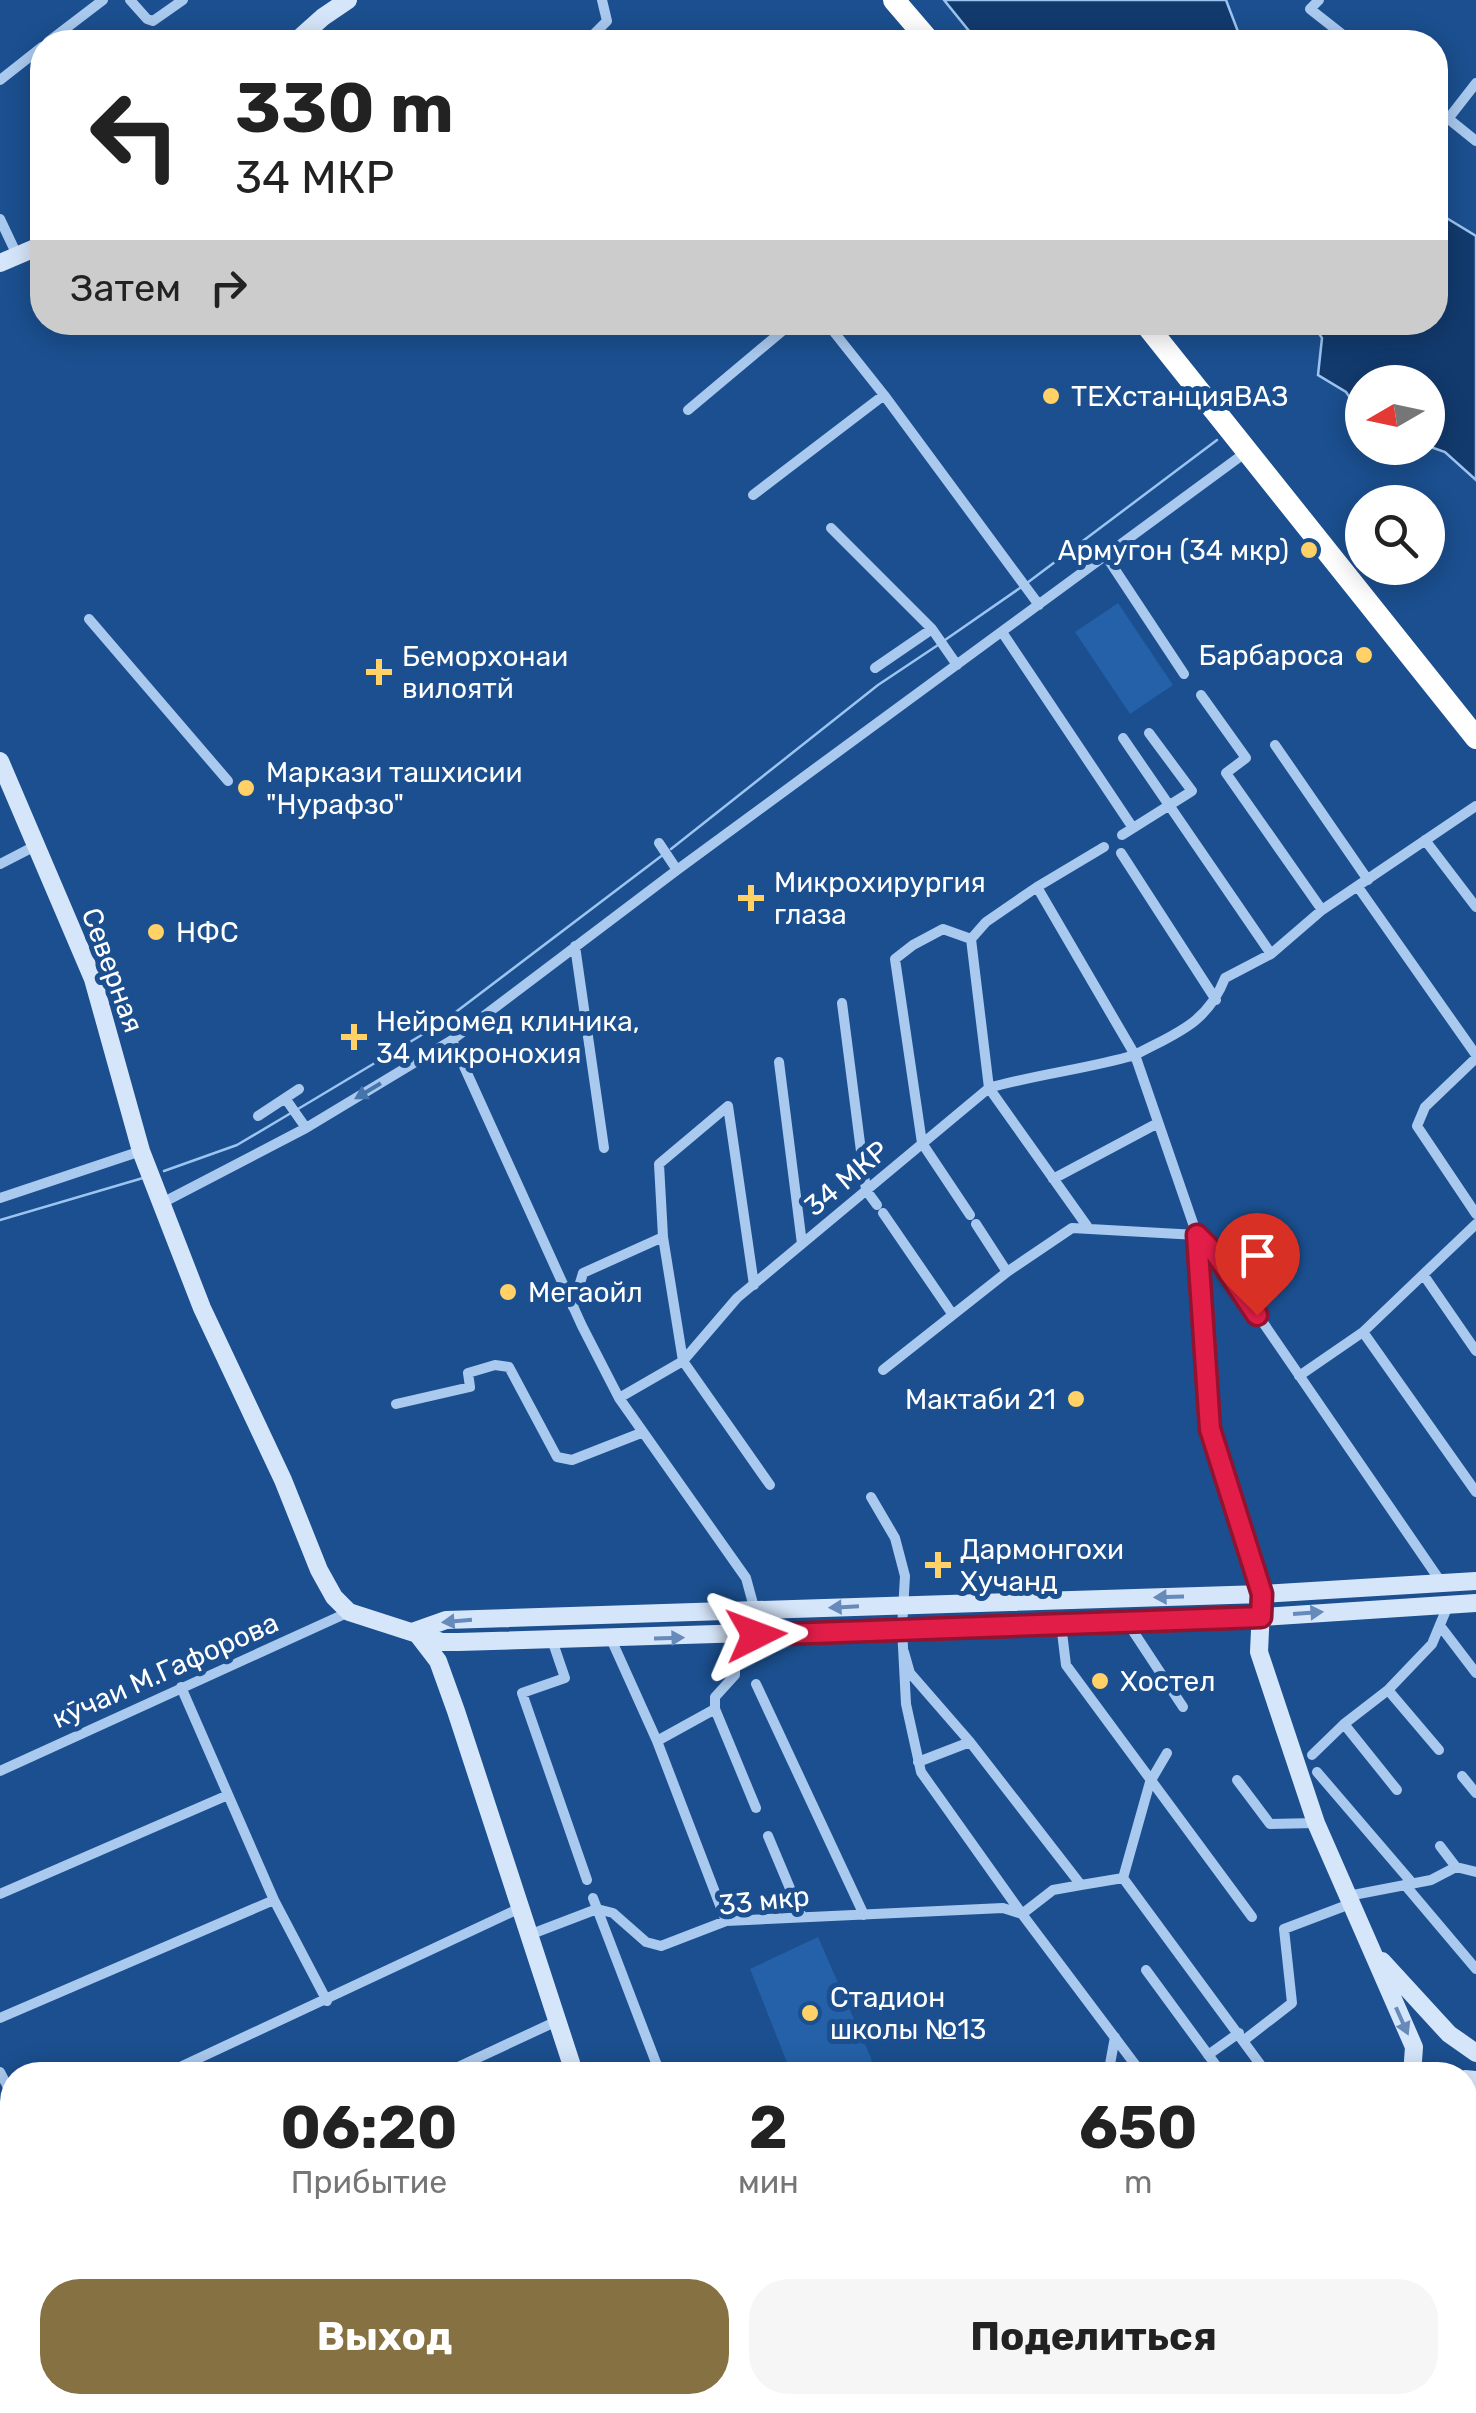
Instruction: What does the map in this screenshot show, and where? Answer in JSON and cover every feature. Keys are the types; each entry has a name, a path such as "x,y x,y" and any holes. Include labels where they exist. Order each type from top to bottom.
{"highway":[{"path":"883,0 907,30"},
{"path":"894,0 920,30"},
{"path":"1155,335 1476,722"},
{"path":"1165,335 1476,738"}],"main road":[{"path":"308,30 348,0"},
{"name":"Северная","path":"0,761 93,979 140,1151 202,1308 283,1480 319,1570 349,1612"},
{"path":"414,1631 446,1620 1262,1594 1476,1581"},
{"path":"1262,1594 1259,1652 1316,1823 1414,2047 1413,2062"},
{"path":"349,1612 442,1642 458,1642 1261,1617 1476,1603"},
{"path":"501,1618 501,1641"},
{"path":"414,1631 438,1661 570,2062"},
{"path":"438,1661 448,1645 458,1642"},
{"path":"1349,1900 1380,1959 1398,1981 1449,2034 1476,2053"}],"street":[{"path":"64,30 103,0"},
{"path":"130,0 152,21 183,0"},
{"path":"598,30 607,21 602,0"},
{"path":"1314,5 1340,30"},
{"path":"0,80 30,57"},
{"path":"1476,83 1448,119 1476,140"},
{"path":"0,219 9,259"},
{"path":"688,410 777,335"},
{"path":"836,335 1039,605"},
{"path":"753,495 884,395"},
{"path":"162,1203 306,1128 452,1040 1251,448"},
{"path":"831,528 932,629 958,665"},
{"path":"1106,556 1184,674"},
{"path":"89,619 228,781"},
{"path":"875,668 932,629"},
{"path":"1002,632 1133,828"},
{"path":"1202,695 1246,758 1226,773 1322,910"},
{"path":"1122,835 1192,792 1150,733"},
{"path":"1123,738 1270,954"},
{"path":"1276,746 1368,880"},
{"path":"989,1088 1040,1073 1135,1055 1199,1020 1216,1000 1225,978 1270,954 1322,910 1476,806"},
{"path":"1426,840 1476,907"},
{"path":"659,843 677,870"},
{"path":"0,864 34,846"},
{"path":"1087,1226 989,1088 971,939 986,922 1104,846"},
{"path":"1120,854 1216,1000"},
{"path":"1037,887 1135,1055 1197,1235 1210,1429 1262,1594"},
{"path":"1358,887 1476,1056 1424,1107 1417,1126 1476,1214"},
{"path":"971,939 943,930 913,945 895,960 922,1143 1006,1272"},
{"path":"575,946 604,1148"},
{"path":"842,1003 866,1190 952,1314"},
{"path":"452,1040 573,1307 619,1398 746,1578 755,1611 756,1635"},
{"path":"779,1062 802,1244"},
{"name":"34 МКР","path":"619,1398 684,1361 738,1298 989,1088"},
{"path":"291,1106 298,1089"},
{"path":"291,1106 306,1128"},
{"path":"258,1116 291,1106"},
{"path":"754,1286 728,1106 659,1164 663,1237 684,1361 770,1485"},
{"path":"1054,1179 1158,1123"},
{"path":"0,1198 140,1151"},
{"path":"1299,1376 1363,1332 1476,1224"},
{"path":"883,1370 1006,1272 1072,1228 1197,1235 1216,1254 1441,1582"},
{"path":"573,1307 583,1273 663,1237"},
{"path":"1424,1276 1476,1350"},
{"path":"1363,1332 1476,1492"},
{"path":"396,1404 470,1387 468,1373 502,1364 509,1367 558,1457 572,1460 642,1433"},
{"path":"872,1497 894,1538 905,1576 902,1628 906,1704 921,1772 1133,2062"},
{"path":"1312,1755 1388,1690 1432,1644 1449,1604"},
{"name":"кӯчаи М.Гафорова","path":"0,1771 349,1612"},
{"path":"1127,1622 1182,1708"},
{"path":"1061,1624 1066,1665 1252,1917"},
{"path":"1441,1626 1476,1673"},
{"path":"552,1640 565,1678 522,1693 586,1880"},
{"path":"610,1640 657,1741 726,1921"},
{"path":"904,1652 910,1673 970,1742 1081,1886"},
{"path":"735,1661 736,1675 715,1697 715,1709 756,1808"},
{"path":"756,1684 864,1915"},
{"path":"181,1687 274,1900 327,2001"},
{"path":"1388,1690 1439,1750"},
{"path":"657,1741 715,1709"},
{"path":"1344,1724 1397,1790"},
{"path":"918,1762 970,1742"},
{"path":"1124,1878 1150,1782 1168,1753"},
{"path":"1318,1772 1476,1968"},
{"path":"1462,1776 1476,1793"},
{"path":"1237,1780 1270,1824 1316,1823"},
{"path":"0,1894 228,1795"},
{"path":"768,1836 802,1917"},
{"path":"1440,1846 1456,1866 1476,1872"},
{"path":"1208,2055 1292,2003 1284,1929 1349,1900 1431,1880 1456,1866"},
{"path":"1022,1914 1054,1890 1124,1878"},
{"path":"1124,1878 1259,2062"},
{"path":"0,2018 274,1900"},
{"path":"529,1935 595,1904 656,2062"},
{"name":"33 мкр","path":"595,1904 613,1913 646,1942 661,1946 726,1921 1004,1908 1022,1914"},
{"path":"192,2062 518,1909"},
{"path":"1146,1970 1213,2062"},
{"path":"469,2062 557,2021"},
{"path":"1110,2062 1115,2037"}],"shaded area":[{"path":"944,0 1226,0 1237,30 968,30"},
{"path":"1448,219 1476,236 1476,480 1445,452 1445,365 1345,365 1345,391 1318,375 1320,335 1448,335"},
{"path":"1118,603 1173,685 1130,714 1075,632"},
{"name":"Стадион школы №13","path":"818,1937 872,2062 787,2062 750,1969"}],"waterway":[{"path":"1027,583 1217,440"},
{"path":"945,640 1020,588"},
{"path":"671,849 878,685 938,645"},
{"path":"298,1109 440,1024 664,854"},
{"path":"164,1171 237,1145 291,1113"},
{"path":"0,1220 143,1178"}],"place":[{"name":"ТЕХстанцияВАЗ","path":"1051,396"},
{"name":"Армугон (34 мкр)","path":"1309,550"},
{"name":"Барбароса","path":"1364,655"},
{"name":"Беморхонаи вилоятй","path":"379,672"},
{"name":"Маркази ташхисии \"Нурафзо\"","path":"246,788"},
{"name":"Микрохирургия глаза","path":"751,898"},
{"name":"НФС","path":"156,932"},
{"name":"Нейромед клиника, 34 микронохия","path":"354,1037"},
{"name":"Мегаойл","path":"508,1292"},
{"name":"Мактаби 21","path":"1076,1399"},
{"name":"Дармонгохи Хучанд","path":"938,1565"},
{"name":"Хостел","path":"1100,1681"},
{"name":"Стадион школы №13","path":"810,2013"}],"route":[{"path":"756,1635 1261,1617 1262,1594 1210,1429 1197,1235 1216,1254 1257,1315"}]}
